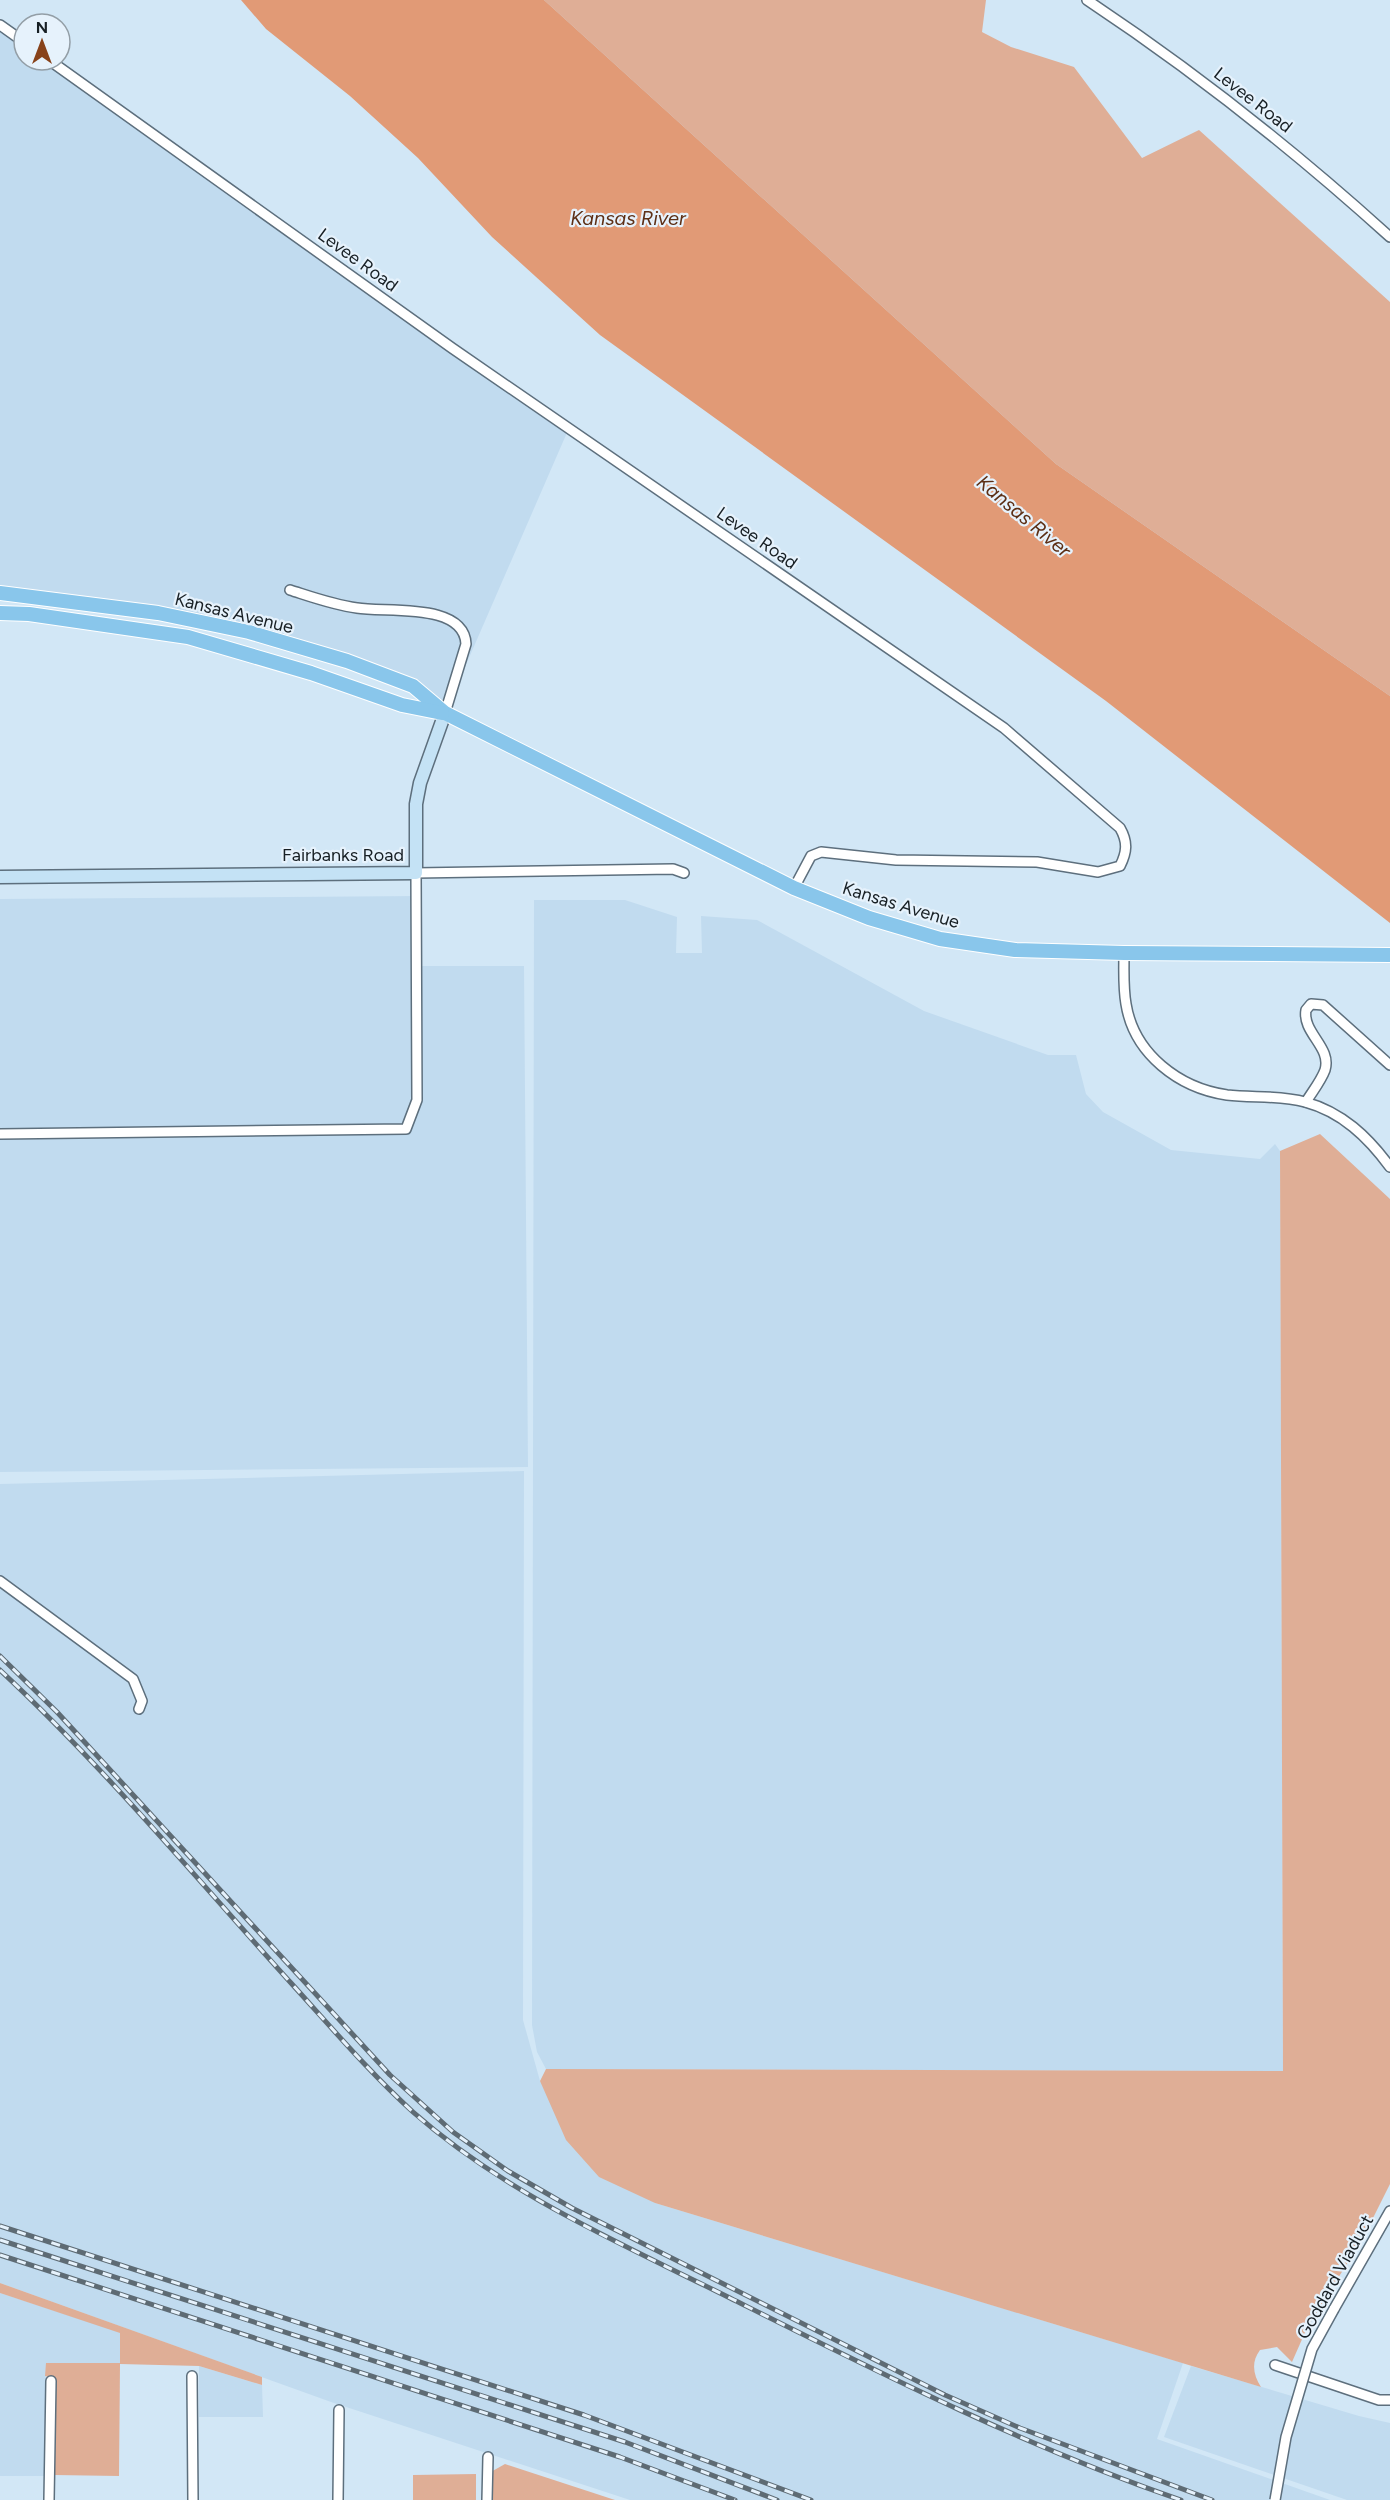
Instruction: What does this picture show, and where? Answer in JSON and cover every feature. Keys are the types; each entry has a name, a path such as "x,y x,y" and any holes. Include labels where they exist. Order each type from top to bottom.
{"main road":[{"name":"Kansas Avenue","path":"0,593 158,613 249,632 346,661 412,686 445,713 794,888 869,918 940,939 1015,950 1390,955"},
{"name":"Kansas Avenue","path":"0,612 29,614 188,637 311,673 402,705 445,713"}],"street":[{"name":"Levee Road","path":"1087,0 1222,96 1337,189 1390,237"},
{"name":"Levee Road","path":"66,72 452,348 1004,728 1120,828 1125,838 1125,857 1120,866 1098,872 1037,862 897,860 821,852 811,856 794,888"},
{"path":"0,1134 406,1129 417,1100 416,804 420,783 466,644 466,635 458,624 444,616 333,604 290,590"},
{"name":"Fairbanks Road","path":"0,877 673,869 684,873"},
{"path":"1124,953 1126,1005 1133,1029 1146,1051 1160,1066 1194,1087 1212,1092 1306,1102 1330,1112 1352,1126 1378,1151 1390,1167"},
{"path":"1306,1102 1325,1070 1326,1060 1306,1025 1306,1010 1311,1004 1323,1005 1390,1065"},
{"path":"0,1581 133,1679 142,1701 139,1709"},
{"name":"Goddard Viaduct","path":"1275,2500 1286,2437 1312,2349 1390,2211"},
{"path":"1275,2366 1379,2400 1390,2400"},
{"path":"192,2376 193,2500"},
{"path":"49,2500 51,2381"},
{"path":"338,2500 339,2410"},
{"path":"487,2500 488,2457"}],"shaded area":[{"path":"544,0 986,0 982,32 1011,47 1074,67 1142,158 1199,130 1390,302 1390,696 1056,464"},
{"path":"0,31 12,40 12,72 58,72 569,428 445,713 412,686 249,632 0,593"},
{"path":"420,896 421,966 524,966 528,1467 0,1472 0,899"},
{"path":"534,900 625,900 677,917 676,953 702,953 701,916 757,920 924,1011 1048,1055 1076,1055 1086,1094 1103,1112 1171,1150 1260,1159 1275,1144 1280,1151 1283,2071 546,2069 537,2052 532,2025"},
{"path":"1320,1134 1390,1199 1390,2184 1363,2238 1307,2328 1292,2362 1277,2347 1260,2350 1255,2359 1254,2369 1261,2387 655,2203 599,2177 566,2140 540,2081 546,2069 1283,2071 1280,1151"},
{"path":"524,1471 523,2020 540,2081 655,2203 1183,2363 1157,2439 1330,2500 630,2500 331,2402 0,2283 0,1484"},
{"path":"0,2283 262,2377 262,2385 199,2366 120,2364 119,2476 54,2475 54,2378 45,2376 46,2363 120,2363 120,2333 0,2293"},
{"path":"0,2293 120,2332 120,2363 46,2364 44,2476 0,2476"},
{"path":"199,2366 262,2385 263,2417 199,2417"},
{"path":"1191,2366 1359,2416 1390,2423 1390,2500 1347,2500 1164,2437"},
{"path":"505,2464 615,2500 489,2500 489,2473"},
{"path":"476,2474 476,2500 413,2500 413,2475"}],"water":[{"name":"Kansas River","path":"241,0 544,0 1056,464 1390,696 1390,923 1106,701 600,335 492,237 418,158 350,96 266,29"}],"railway":[{"path":"0,1656 57,1712 390,2075 453,2132 508,2171 572,2208 945,2395 1020,2428 1212,2500"},
{"path":"0,1670 113,1784 381,2081 413,2112 486,2168 606,2237 896,2380 1008,2432 1181,2500"},
{"path":"0,2226 584,2415 811,2500"},
{"path":"0,2240 625,2442 777,2500"},
{"path":"0,2255 620,2457 735,2500"}]}
